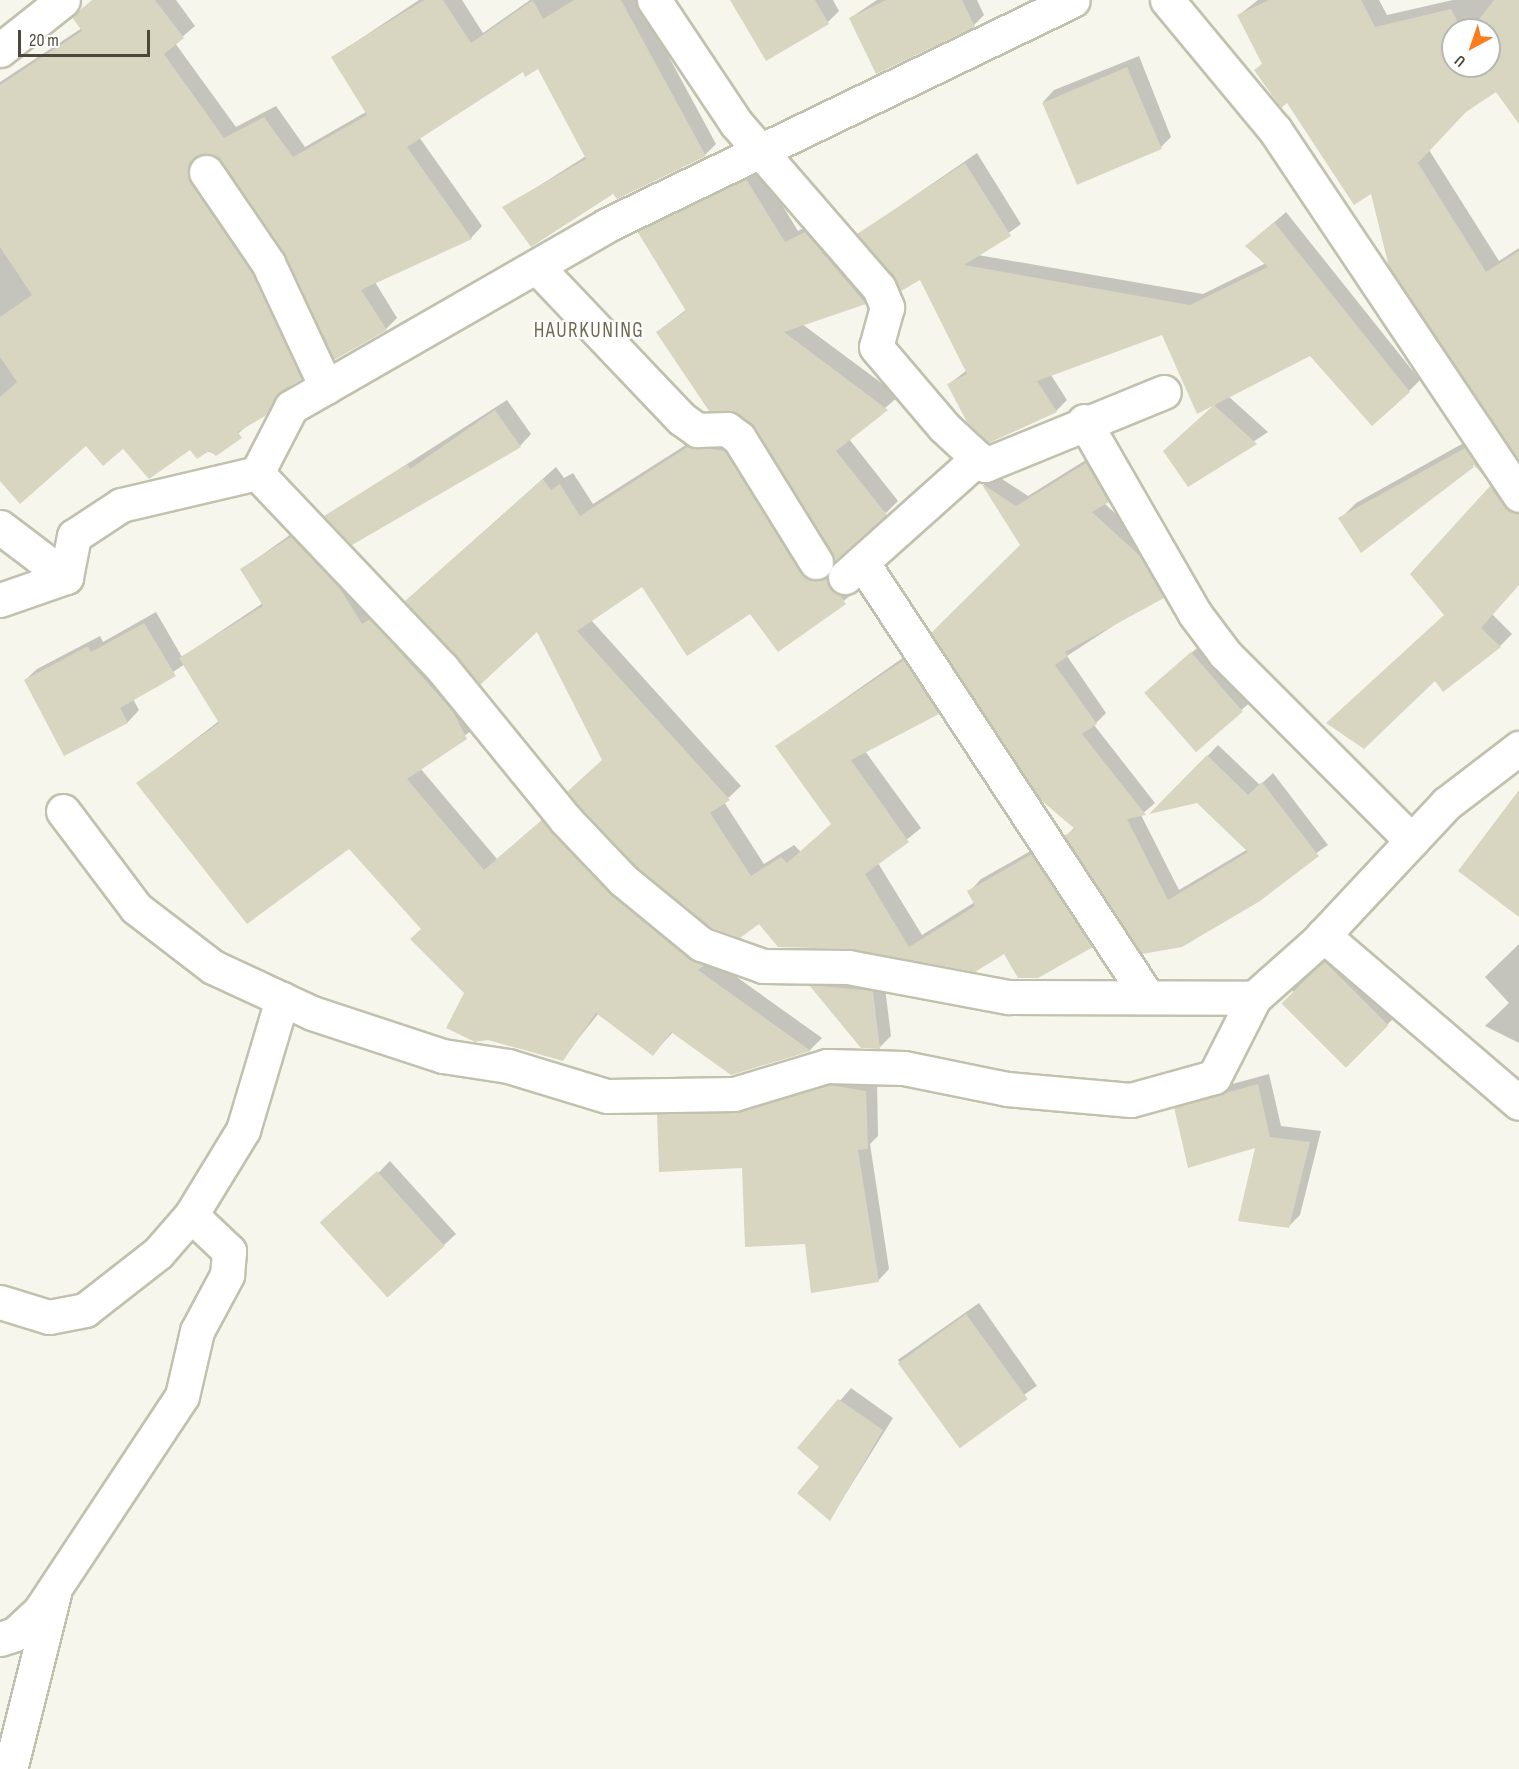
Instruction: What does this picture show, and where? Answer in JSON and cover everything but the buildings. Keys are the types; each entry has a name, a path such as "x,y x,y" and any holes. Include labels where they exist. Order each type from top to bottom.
{"street":[{"path":"0,50 63,0"},
{"path":"654,0 759,152 879,288 887,307 876,347 944,427 985,465 996,463 1084,421 1164,392"},
{"path":"66,577 74,536 121,505 257,473 291,407 607,225 1073,0"},
{"path":"1167,0 1275,130 1519,495"},
{"path":"206,172 268,263 326,387"},
{"path":"537,267 682,419 697,430 727,429 739,438 816,562"},
{"path":"1084,421 1195,614 1225,654 1412,841"},
{"path":"978,458 853,569 1147,996"},
{"path":"257,473 441,668 565,819 623,880 701,944 763,966 848,967 1009,997 1147,996 1211,1002 1254,998"},
{"path":"0,526 66,577"},
{"path":"0,600 66,577"},
{"path":"63,811 136,908 213,967 282,999 443,1056 508,1066 607,1096 734,1095 827,1066 904,1068 1007,1089 1131,1100 1214,1077 1254,998 1323,935 1447,803 1519,748"},
{"path":"1323,935 1519,1103"},
{"path":"0,1302 49,1317 85,1310 122,1286 191,1215 243,1130 282,999"},
{"path":"0,1640 39,1612 182,1396 197,1331 227,1275 229,1251 191,1215"},
{"path":"10,1769 56,1585"}],"district":[{"name":"HAURKUNING","path":"589,331"}]}
